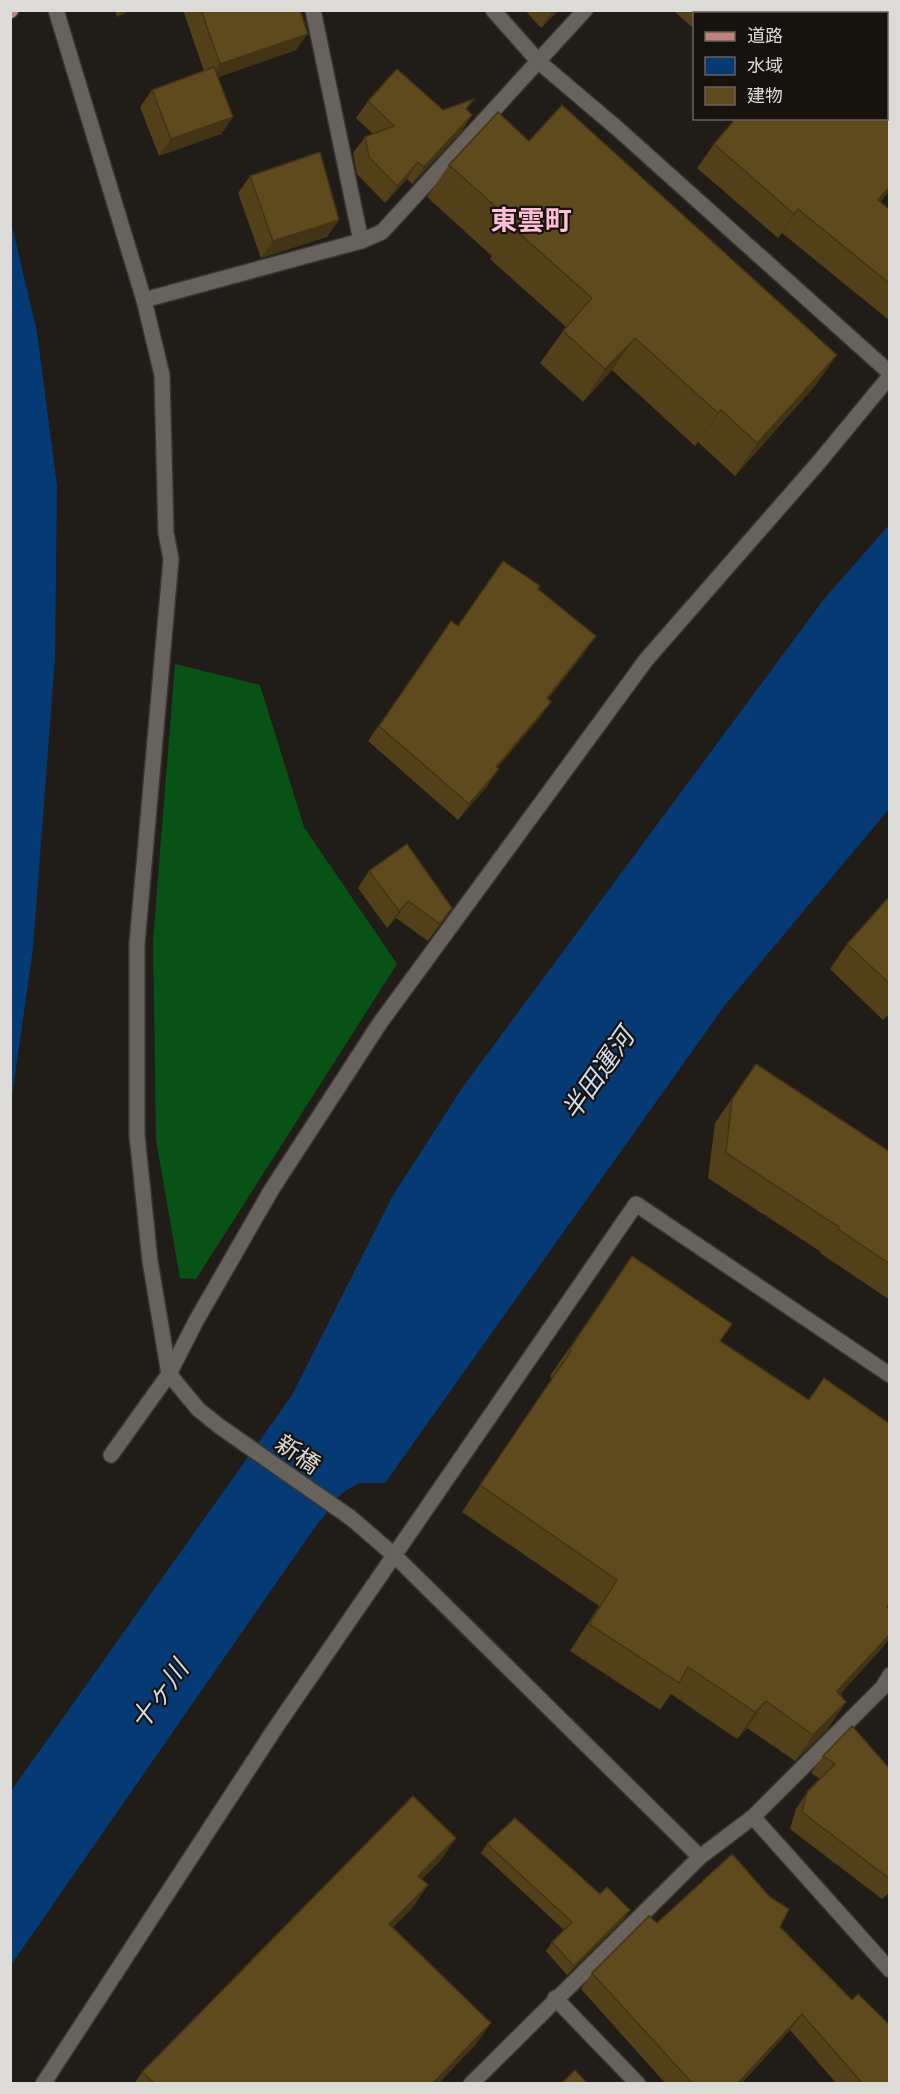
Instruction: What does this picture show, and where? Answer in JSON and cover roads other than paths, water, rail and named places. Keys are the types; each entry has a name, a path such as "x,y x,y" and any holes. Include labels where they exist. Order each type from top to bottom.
{"street":[{"path":"57,10 144,300 162,375 166,533 171,559 137,944 137,1135 150,1261 170,1374"},
{"path":"313,10 361,241"},
{"path":"111,1455 170,1374 196,1321 272,1189 380,1023 645,660 819,462 890,374 618,129 539,63 493,10"},
{"path":"144,300 361,241 382,232 539,63 585,10"},
{"path":"43,2084 276,1727 636,1204 890,1375"},
{"name":"新橋","path":"170,1374 198,1409 219,1426 351,1518 394,1555 699,1857"},
{"path":"471,2084 699,1857 753,1817 883,1687 890,1675"},
{"path":"753,1817 890,1970"},
{"path":"555,1998 638,2084"}],"water":[{"path":"11,222 37,332 57,486 55,658 33,948 11,1104"},
{"path":"889,525 889,809 725,1005 385,1483 359,1483 342,1493 313,1530 11,1965 11,1791 292,1395 392,1197 462,1088 824,599"}],"district":[{"name":"東雲町","path":"531,221"}],"water label":[{"name":"半田運河","path":"598,1074"},
{"name":"十ヶ川","path":"159,1695"}]}
